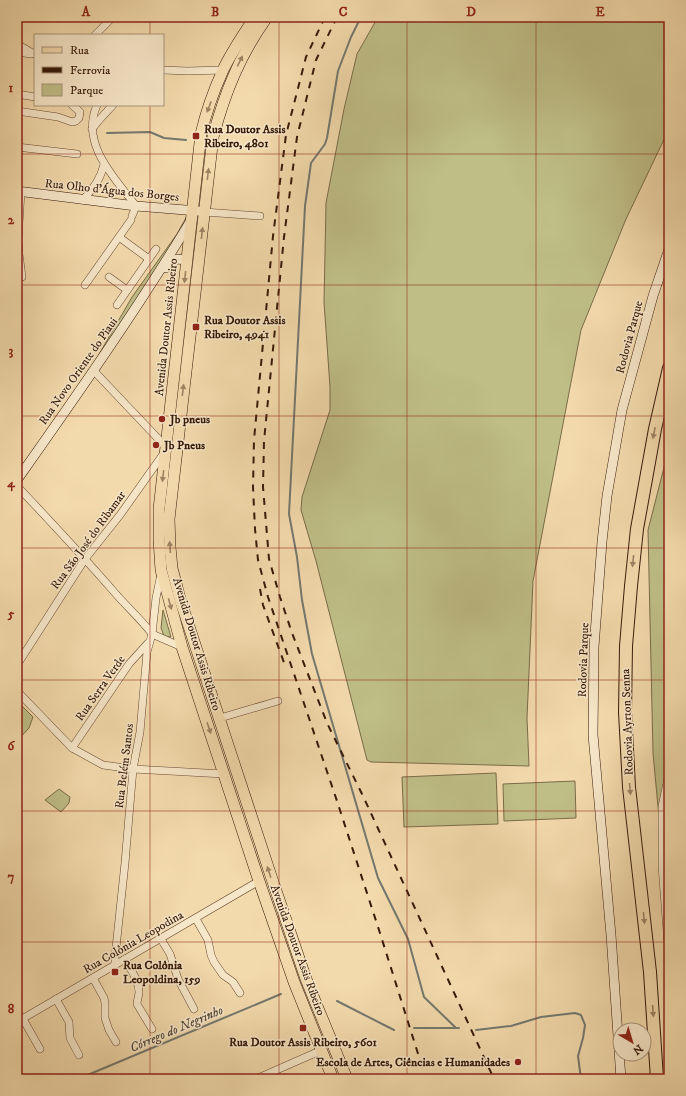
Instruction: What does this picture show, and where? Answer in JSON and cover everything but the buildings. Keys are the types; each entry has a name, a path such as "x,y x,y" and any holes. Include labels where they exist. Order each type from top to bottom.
{"highway":[{"name":"Rodovia Ayrton Senna","path":"658,1079 650,972 629,787 625,712 626,646 637,529 655,429 669,368"}],"main road":[{"name":"Avenida Doutor Assis Ribeiro","path":"255,17 223,70 206,114 201,134 159,509 159,540 162,570 182,647 294,982 333,1079"},
{"name":"Avenida Doutor Assis Ribeiro","path":"267,17 244,52 234,73 218,116 213,137 169,519 170,547 172,568 180,599 271,876 306,979 347,1079"}],"street":[{"path":"96,34 113,17"},
{"path":"17,44 34,54"},
{"path":"17,52 34,54"},
{"path":"164,70 223,70"},
{"path":"17,94 34,97"},
{"path":"17,111 58,117 72,122 79,118 80,112 73,106"},
{"path":"85,285 132,218 136,206 104,164 94,143 92,120 97,106"},
{"path":"92,129 113,106"},
{"path":"17,148 76,154"},
{"path":"83,200 97,183 104,164"},
{"path":"19,191 18,240 22,277"},
{"name":"Rua Olho d'Água dos Borges","path":"19,191 136,206 192,215 204,212"},
{"path":"204,212 260,216"},
{"name":"Rua Novo Oriente do Piaui","path":"17,480 94,371 158,276 192,215"},
{"path":"119,237 149,259"},
{"path":"117,305 156,249"},
{"name":"Rodovia Parque","path":"622,1079 593,735 594,647 602,542 622,410 653,296 669,249"},
{"name":"Rua Novo Oriente do Piaui","path":"158,276 169,264 177,259 187,260"},
{"path":"109,277 127,290"},
{"path":"94,371 166,449"},
{"name":"Rua São José do Ribamar","path":"17,665 85,559 120,515 166,449"},
{"path":"17,486 121,600 144,623 152,634 182,647"},
{"name":"Rua Belém Santos","path":"115,965 133,769 140,732 147,652 152,634 156,598 162,570"},
{"name":"Rua Serra Verde","path":"72,748 129,664 149,642"},
{"path":"17,691 72,748 103,766 224,774"},
{"path":"220,718 278,701"},
{"path":"669,774 662,806 662,866 669,957"},
{"name":"Rua Colônia Leopodina","path":"20,1020 259,881"},
{"path":"196,919 208,940 214,962 223,975 233,982 240,993"},
{"path":"161,938 170,954 178,979 194,1010"},
{"path":"126,959 138,983 139,990 137,1004 152,1029"},
{"path":"93,978 104,998 105,1018 116,1042"},
{"path":"56,999 69,1022 70,1038 79,1055"},
{"path":"20,1020 40,1049"},
{"path":"256,1079 322,1050"}],"green space":[{"path":"378,17 669,17 669,129 626,219 581,330 533,581 527,718 529,766 371,762 367,760 316,561 301,510 302,497 330,410 330,387 324,302 326,203 344,109 357,54"},
{"path":"188,214 186,235 94,363 132,297 177,234"},
{"path":"669,448 669,925 653,753 648,530"},
{"path":"163,610 171,637 164,636 161,628"},
{"path":"17,701 33,717 29,728 17,741"},
{"path":"496,773 498,824 404,827 402,777"},
{"path":"575,781 576,818 504,821 503,784"},
{"path":"59,789 70,797 69,803 61,812 45,800"}],"waterway":[{"path":"361,17 351,37 338,71 325,144 311,163 305,206 289,514 312,654 378,878 408,939 424,997 455,1027"},
{"path":"107,133 150,132 164,138 186,140"},
{"name":"Córrego do Negrinho","path":"78,1079 281,994"},
{"name":"Córrego do Negrinho","path":"337,1001 394,1030"},
{"name":"Córrego do Negrinho","path":"476,1030 511,1026 541,1017 575,1013 581,1015 585,1025 578,1056 581,1079"},
{"name":"Córrego do Negrinho","path":"414,1028 459,1028"}],"railway":[{"path":"325,17 306,57 286,135 273,236 254,440 253,487 255,529 258,560 268,597 337,801 426,1079"},
{"path":"337,17 316,60 297,137 284,237 264,441 263,487 269,559 292,633 327,723 363,796 494,1079"},
{"path":"260,589 263,605 286,668"}],"place":[{"name":"Rua Doutor Assis Ribeiro, 4801","path":"196,136"},
{"name":"Rua Doutor Assis Ribeiro, 4941","path":"196,327"},
{"name":"Jb pneus","path":"162,419"},
{"name":"Jb Pneus","path":"156,445"},
{"name":"Rua Colônia Leopoldina, 159","path":"115,972"},
{"name":"Rua Doutor Assis Ribeiro, 5601","path":"303,1028"},
{"name":"Escola de Artes, Ciências e Humanidades","path":"518,1062"}]}
